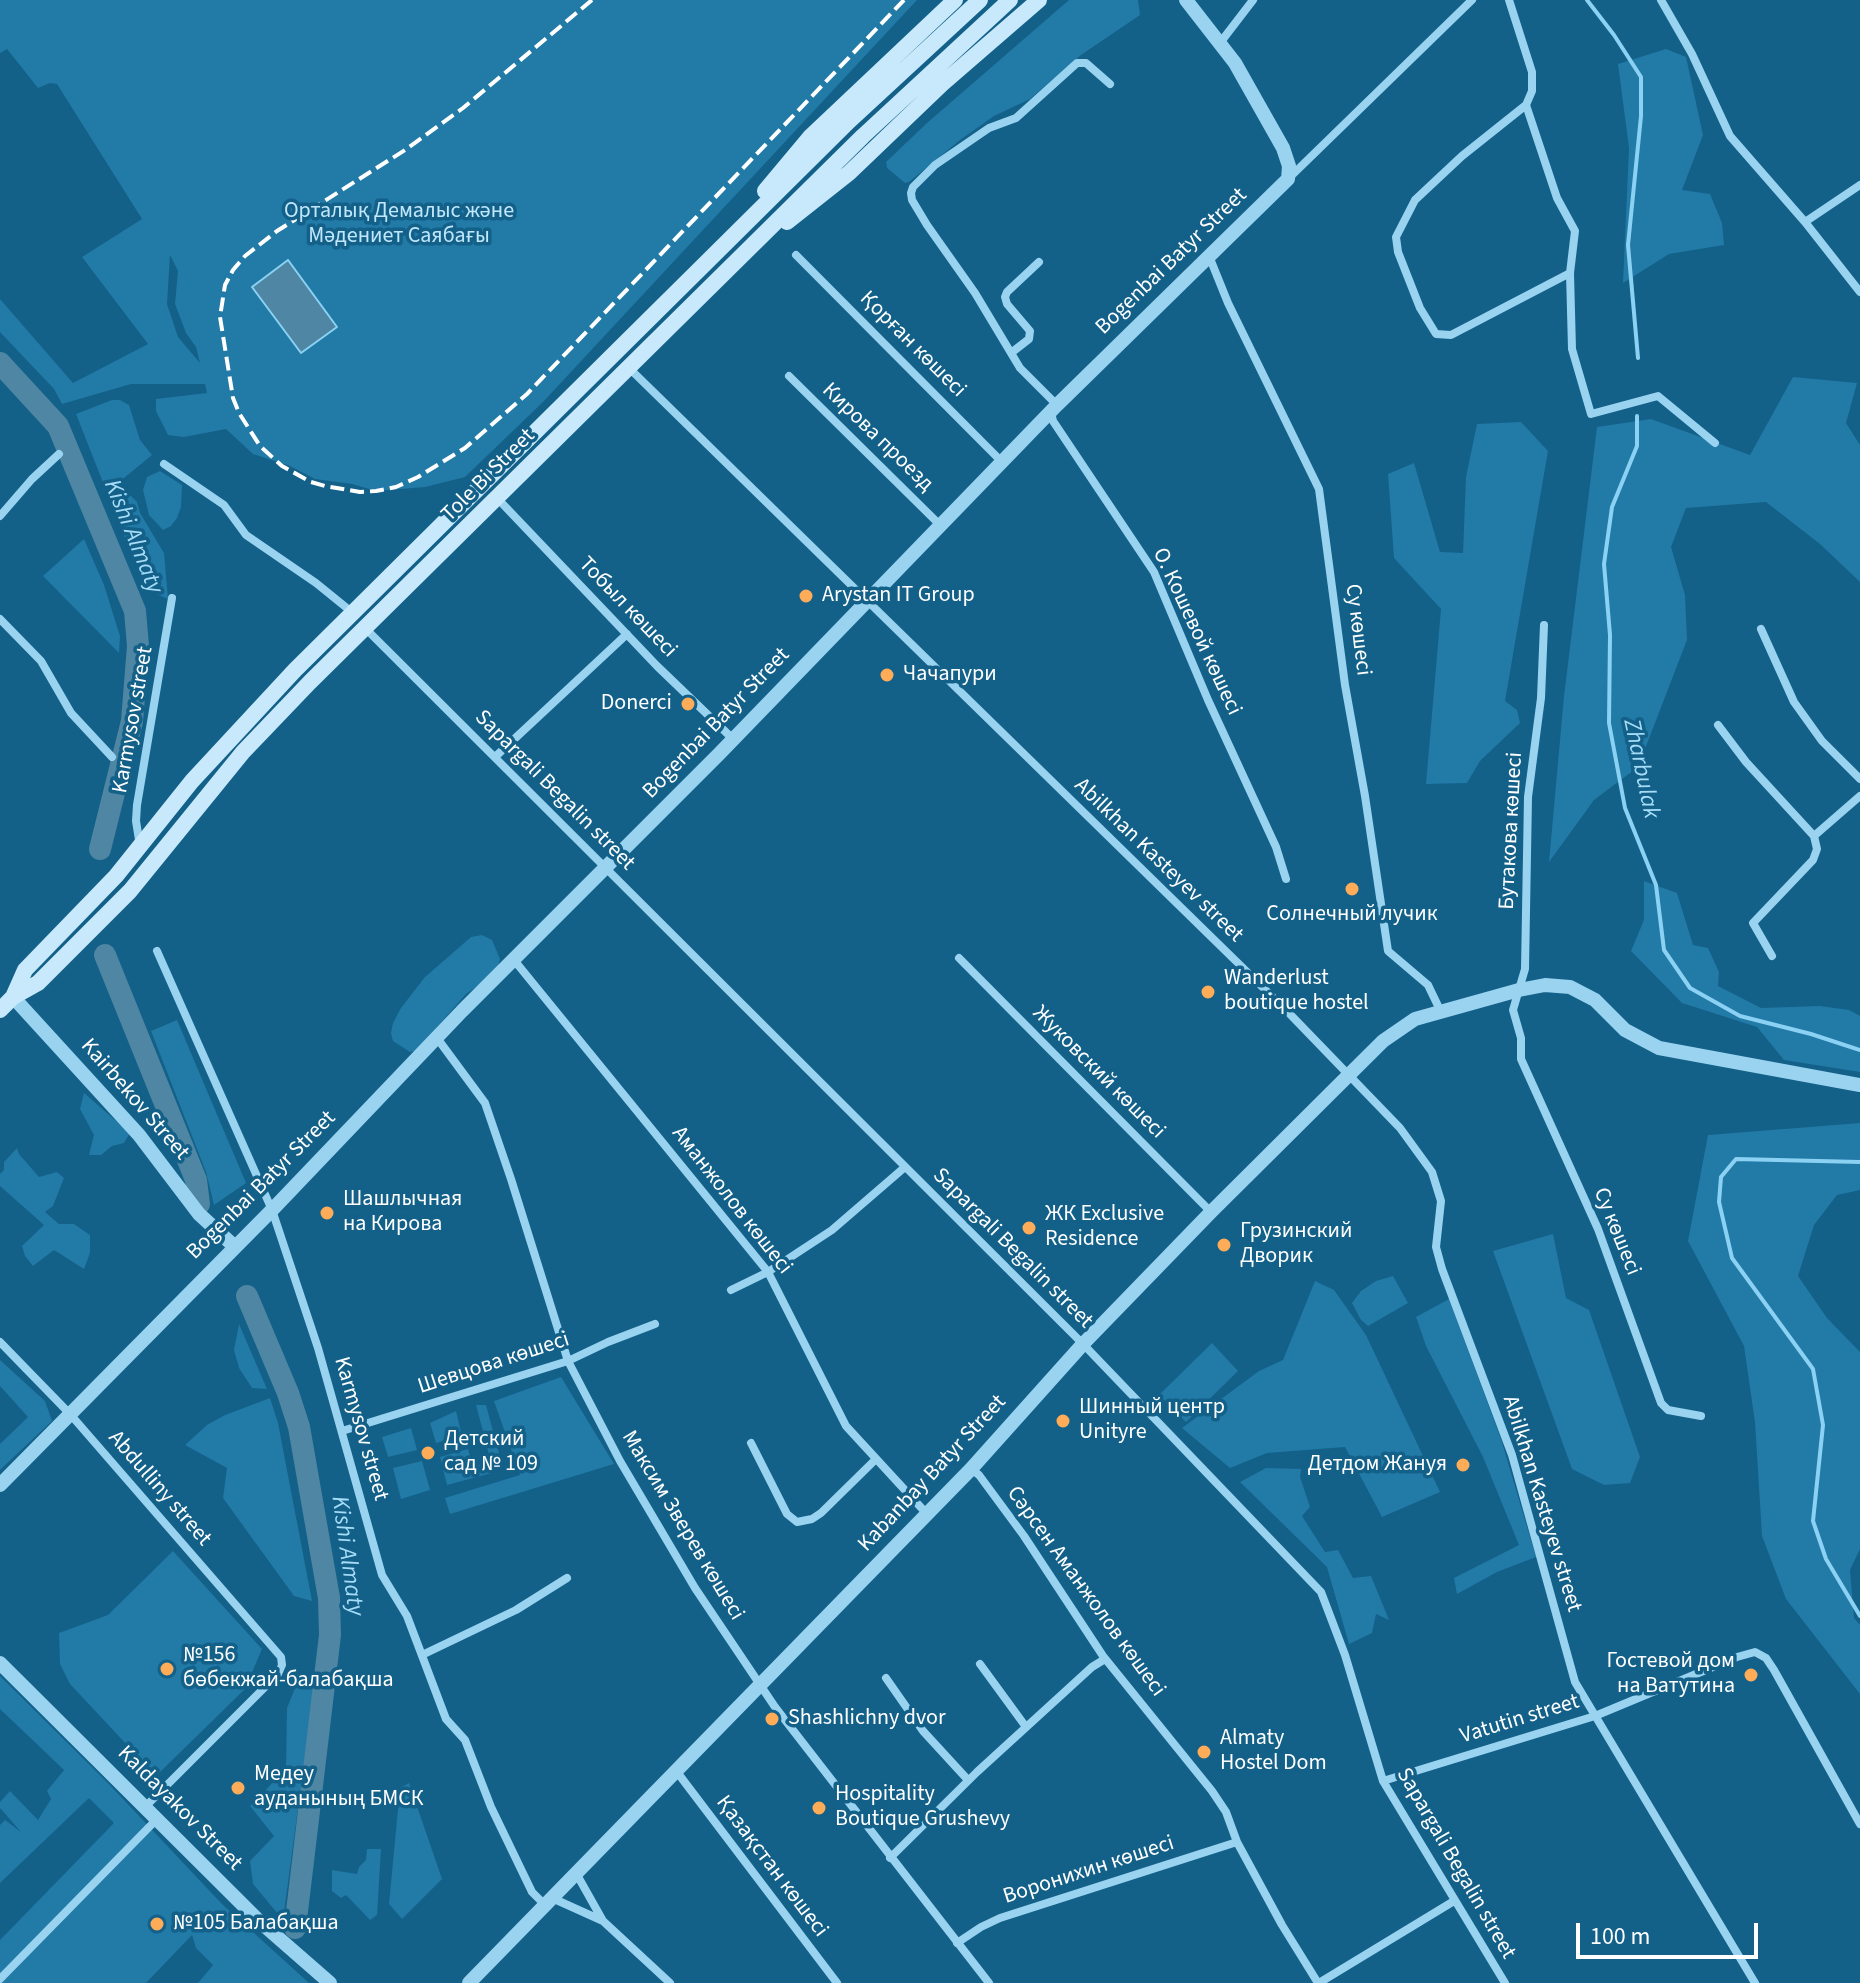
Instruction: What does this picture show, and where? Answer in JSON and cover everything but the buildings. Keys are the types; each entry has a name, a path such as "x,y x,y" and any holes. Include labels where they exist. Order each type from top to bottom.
{"main road":[{"path":"728,240 811,136 955,0"},
{"name":"Tole Bi Street","path":"13,997 25,970 116,876 229,739 728,240 849,121 980,0"},
{"name":"Tole Bi Street","path":"0,1010 13,997 38,983 130,891 243,752 497,498 863,136 1010,0"},
{"path":"744,254 849,173 942,84 1039,0"},
{"name":"Kairbekov Street","path":"0,982 13,997"}],"street":[{"path":"1186,0 1235,63 1283,148 1289,166 1288,179"},
{"path":"1220,43 1253,0"},
{"name":"Bogenbai Batyr Street","path":"0,1485 1054,408 1472,0"},
{"path":"1509,0 1532,72 1532,91 1526,105 1462,156 1415,200 1396,237 1398,252 1420,308 1436,334 1451,335 1570,273"},
{"path":"1661,0 1692,54 1730,136 1805,222 1860,292"},
{"name":"О. Кошевой көшесі","path":"1110,84 1086,63 1077,63 1016,118 989,128 935,165 913,187 912,200 1020,368 1054,408 1053,421 1154,572 1208,700 1276,847 1286,879"},
{"path":"1526,105 1557,198 1575,231 1570,273 1572,349 1591,414 1658,396 1715,443"},
{"path":"1805,222 1860,185"},
{"name":"Қорған көшесі","path":"796,255 1002,462"},
{"name":"Су көшесі","path":"1209,256 1228,303 1319,489 1345,685 1388,951 1428,985 1440,1010"},
{"path":"1011,353 1029,339 1030,331 1007,304 1005,297 1039,262"},
{"name":"Abilkhan Kasteyev street","path":"629,368 1350,1075 1400,1128 1432,1172 1441,1201 1436,1247 1442,1269 1512,1455 1575,1682 1755,1983"},
{"name":"Кирова проезд","path":"789,376 940,525"},
{"path":"0,516 59,454"},
{"path":"164,464 224,505 246,535 316,583 353,613"},
{"name":"Тобыл көшесі","path":"497,498 657,666 733,739"},
{"name":"Karmysov street","path":"140,847 137,805 172,598"},
{"path":"0,619 41,661 71,713 112,757"},
{"name":"Бутакова көшесі","path":"1519,990 1525,969 1528,797 1541,698 1544,625"},
{"name":"Sapargali Begalin street","path":"366,629 1083,1344 1321,1592 1345,1655 1383,1781 1505,1983"},
{"path":"1761,629 1794,702 1822,741 1860,779"},
{"path":"495,757 627,634"},
{"path":"1718,725 1746,762 1814,836 1817,849 1813,860 1753,923 1772,956"},
{"path":"1814,836 1860,796"},
{"name":"Karmysov street","path":"157,951 272,1210 318,1348 382,1575 407,1616 446,1719 465,1740 491,1807 532,1892 548,1901"},
{"name":"Жуковский көшесі","path":"959,958 1211,1212"},
{"name":"Аманжолов көшесі","path":"514,960 768,1272 839,1414 875,1460 927,1514"},
{"name":"Kabanbay Batyr Street","path":"469,1983 971,1469 1083,1344 1211,1212 1383,1041 1415,1019 1519,990 1545,985 1570,987 1595,1000 1625,1030 1659,1048 1860,1085"},
{"name":"Су көшесі","path":"1519,990 1513,1010 1521,1038 1521,1059 1592,1214 1661,1403 1668,1410 1701,1416"},
{"name":"Kairbekov Street","path":"13,997 139,1135 199,1214 234,1246"},
{"name":"Максим Зверев көшесі","path":"437,1038 485,1103 568,1361 620,1461 695,1588 775,1707 989,1983"},
{"path":"731,1290 768,1272 832,1230 905,1167"},
{"name":"Шевцова көшесі","path":"342,1431 568,1361 655,1324"},
{"name":"Abdulliny street","path":"0,1342 70,1414 281,1657 282,1665 270,1682 146,1806"},
{"path":"751,1443 787,1514 797,1522 812,1519 821,1513 875,1460"},
{"name":"Сәрсен Аманжолов көшесі","path":"971,1469 979,1475 1024,1536 1105,1659 1212,1791 1226,1812 1237,1842 1282,1925 1318,1983"},
{"path":"422,1655 516,1610 567,1578"},
{"name":"Vatutin street","path":"1383,1781 1595,1716 1755,1652 1766,1658 1860,1824"},
{"path":"890,1858 968,1780 1092,1667 1105,1659"},
{"name":"Kaldayakov Street","path":"0,1663 259,1921 330,1983"},
{"path":"980,1664 1026,1727"},
{"path":"886,1678 923,1731 968,1780"},
{"name":"Қазақстан көшесі","path":"677,1772 837,1983"},
{"path":"0,1979 158,1818"},
{"name":"Воронихин көшесі","path":"957,1943 1000,1918 1237,1842"},
{"path":"576,1873 603,1921 670,1983"},
{"path":"548,1901 603,1921"},
{"path":"1318,1983 1454,1901"}],"green space":[{"name":"Орталық Демалыс және Мәдениет Саябағы","path":"0,0 917,0 543,402 465,477 425,487 376,491 315,479 290,466 253,454 226,429 184,437 168,435 156,411 156,399 207,393 205,384 131,384 62,404 54,389 0,332 0,299 73,383 148,344 82,257 142,219 57,84 50,83 38,88 7,49 0,53","holes":["170,255 178,271 175,304 186,333 196,347 200,363 178,337 167,304"]},
{"path":"1069,0 1138,0 1140,15 1081,55 1030,99 994,116 960,140 909,182 905,183 887,168 886,162 927,123"},
{"path":"1666,49 1686,57 1703,135 1682,190 1710,194 1722,223 1724,245 1669,254 1623,283 1629,148 1618,64"},
{"path":"1793,377 1857,383 1846,423 1860,445 1860,582 1820,544 1766,502 1686,508 1671,547 1685,595 1687,640 1638,767 1594,800 1549,862 1564,696 1597,427 1651,419 1750,455"},
{"path":"112,400 129,405 140,440 152,455 118,483 137,502 140,513 164,553 168,599 145,589 76,414"},
{"path":"1521,422 1548,451 1505,701 1517,710 1520,723 1480,761 1467,783 1426,784 1441,609 1394,558 1388,474 1414,463 1440,552 1463,553 1466,477 1477,424"},
{"path":"160,471 182,485 177,518 163,530 149,515 143,490 147,477"},
{"path":"84,539 104,585 120,636 119,653 43,576"},
{"path":"1644,881 1677,893 1693,945 1708,948 1719,972 1718,986 1761,1008 1820,1006 1849,1010 1860,1016 1860,1072 1784,1060 1757,1027 1682,1003 1631,951 1644,920"},
{"path":"482,935 492,940 500,959 496,974 466,994 416,1051 410,1052 393,1041 393,1023 425,977 471,937"},
{"path":"177,1020 246,1183 214,1205 206,1172 151,1031"},
{"path":"84,1093 130,1133 124,1143 112,1146 101,1155 89,1155 94,1135 80,1109"},
{"path":"1860,1123 1860,1190 1837,1195 1814,1225 1798,1276 1827,1318 1860,1352 1860,1549 1850,1570 1854,1618 1860,1625 1860,1694 1786,1599 1762,1536 1755,1422 1744,1346 1688,1241 1708,1135"},
{"path":"17,1148 39,1177 57,1172 64,1178 53,1206 45,1212 59,1224 74,1224 90,1235 90,1253 84,1269 54,1250 33,1266 25,1256 22,1246 44,1225 0,1186 4,1162"},
{"path":"1553,1234 1566,1298 1589,1310 1640,1457 1630,1483 1604,1485 1572,1469 1493,1251"},
{"path":"1393,1276 1408,1303 1368,1326 1352,1303 1361,1291 1376,1281"},
{"path":"1315,1281 1334,1290 1366,1335 1440,1492 1382,1517 1345,1447 1267,1453 1230,1468 1182,1428 1259,1371 1283,1360"},
{"path":"1449,1299 1501,1439 1536,1557 1497,1572 1457,1594 1454,1578 1519,1545 1483,1457 1426,1346 1416,1317"},
{"path":"239,1324 267,1389 252,1388 239,1368 234,1350"},
{"path":"1212,1343 1238,1371 1186,1422 1159,1395"},
{"path":"0,1360 45,1401 52,1421 0,1470 0,1444 28,1417 0,1386"},
{"path":"561,1377 614,1464 450,1514 445,1498 520,1475 494,1401"},
{"path":"270,1398 278,1423 312,1601 294,1596 223,1498 227,1468 185,1445 207,1425 225,1415"},
{"path":"476,1405 486,1405 502,1464 492,1473 447,1485 440,1457 468,1449 473,1467 491,1462"},
{"path":"456,1411 462,1436 436,1443 430,1423"},
{"path":"411,1428 417,1450 388,1457 382,1437"},
{"path":"422,1461 430,1490 401,1499 393,1468"},
{"path":"1266,1468 1301,1469 1300,1477 1310,1507 1302,1516 1325,1552 1338,1550 1353,1578 1371,1576 1389,1620 1376,1614 1372,1633 1349,1644 1327,1567 1240,1482"},
{"name":"№156 бөбекжай-балабақша","path":"173,1551 262,1649 245,1689 156,1776 70,1684 60,1664 59,1633 108,1615"},
{"path":"0,1676 107,1782 222,1904 309,1983 198,1983 213,1965 196,1948 192,1935 146,1983 0,1983 0,1940 114,1823 89,1798 0,1883 0,1825 5,1820 21,1832 0,1808 0,1802 10,1791 38,1820 51,1799 47,1791 64,1770 0,1709"},
{"path":"299,1678 314,1689 283,1920 253,1884 250,1861 274,1836 250,1806 286,1769 287,1708"},
{"path":"409,1783 442,1879 402,1919 389,1904 400,1788"},
{"path":"367,1849 381,1849 377,1915 370,1920 346,1895 341,1898 332,1891 332,1870 357,1874 366,1860"}],"shaded area":[{"path":"288,260 337,327 301,353 252,287"}],"waterway":[{"name":"Zharbulak","path":"1587,0 1641,77 1641,116 1628,245 1638,358"},
{"name":"Kіshі Almaty","path":"0,363 58,426 135,611 138,646 132,721 100,849"},
{"name":"Zharbulak","path":"1637,416 1637,446 1612,507 1604,564 1610,635 1609,723 1625,808 1656,885 1664,950 1690,988 1740,1016 1860,1050"},
{"name":"Kіshі Almaty","path":"105,955 196,1180 199,1204"},
{"name":"Zharbulak","path":"1860,1162 1736,1159 1721,1177 1719,1202 1732,1258 1813,1369 1823,1425 1813,1521 1826,1559 1860,1616"},
{"name":"Kіshі Almaty","path":"247,1296 299,1427 329,1598 330,1635 295,1928"}],"railway":[{"path":"592,0 463,108 405,150 277,231 245,256 233,270 225,285 220,317 233,398 260,446 282,466 325,486 360,492 376,491 396,487 418,477 465,448 527,394 904,0"}],"place":[{"name":"Arystan IT Group","path":"806,596"},
{"name":"Чачапури","path":"887,675"},
{"name":"Donerci","path":"688,704"},
{"name":"Солнечный лучик","path":"1352,889"},
{"name":"Wanderlust boutique hostel","path":"1208,992"},
{"name":"Шашлычная на Кирова","path":"327,1213"},
{"name":"ЖК Exclusive Residence","path":"1029,1228"},
{"name":"Грузинский Дворик","path":"1224,1245"},
{"name":"Шинный центр Unityre","path":"1063,1421"},
{"name":"Детский сад № 109","path":"428,1453"},
{"name":"Детдом Жануя","path":"1463,1465"},
{"name":"№156 бөбекжай-балабақша","path":"167,1669"},
{"name":"Гостевой дом на Ватутина","path":"1751,1675"},
{"name":"Shashlichny dvor","path":"772,1719"},
{"name":"Almaty Hostel Dom","path":"1204,1752"},
{"name":"Медеу ауданының БМСК","path":"238,1788"},
{"name":"Hospitality Boutique Grushevy","path":"819,1808"},
{"name":"№105 Балабақша","path":"157,1924"}]}
